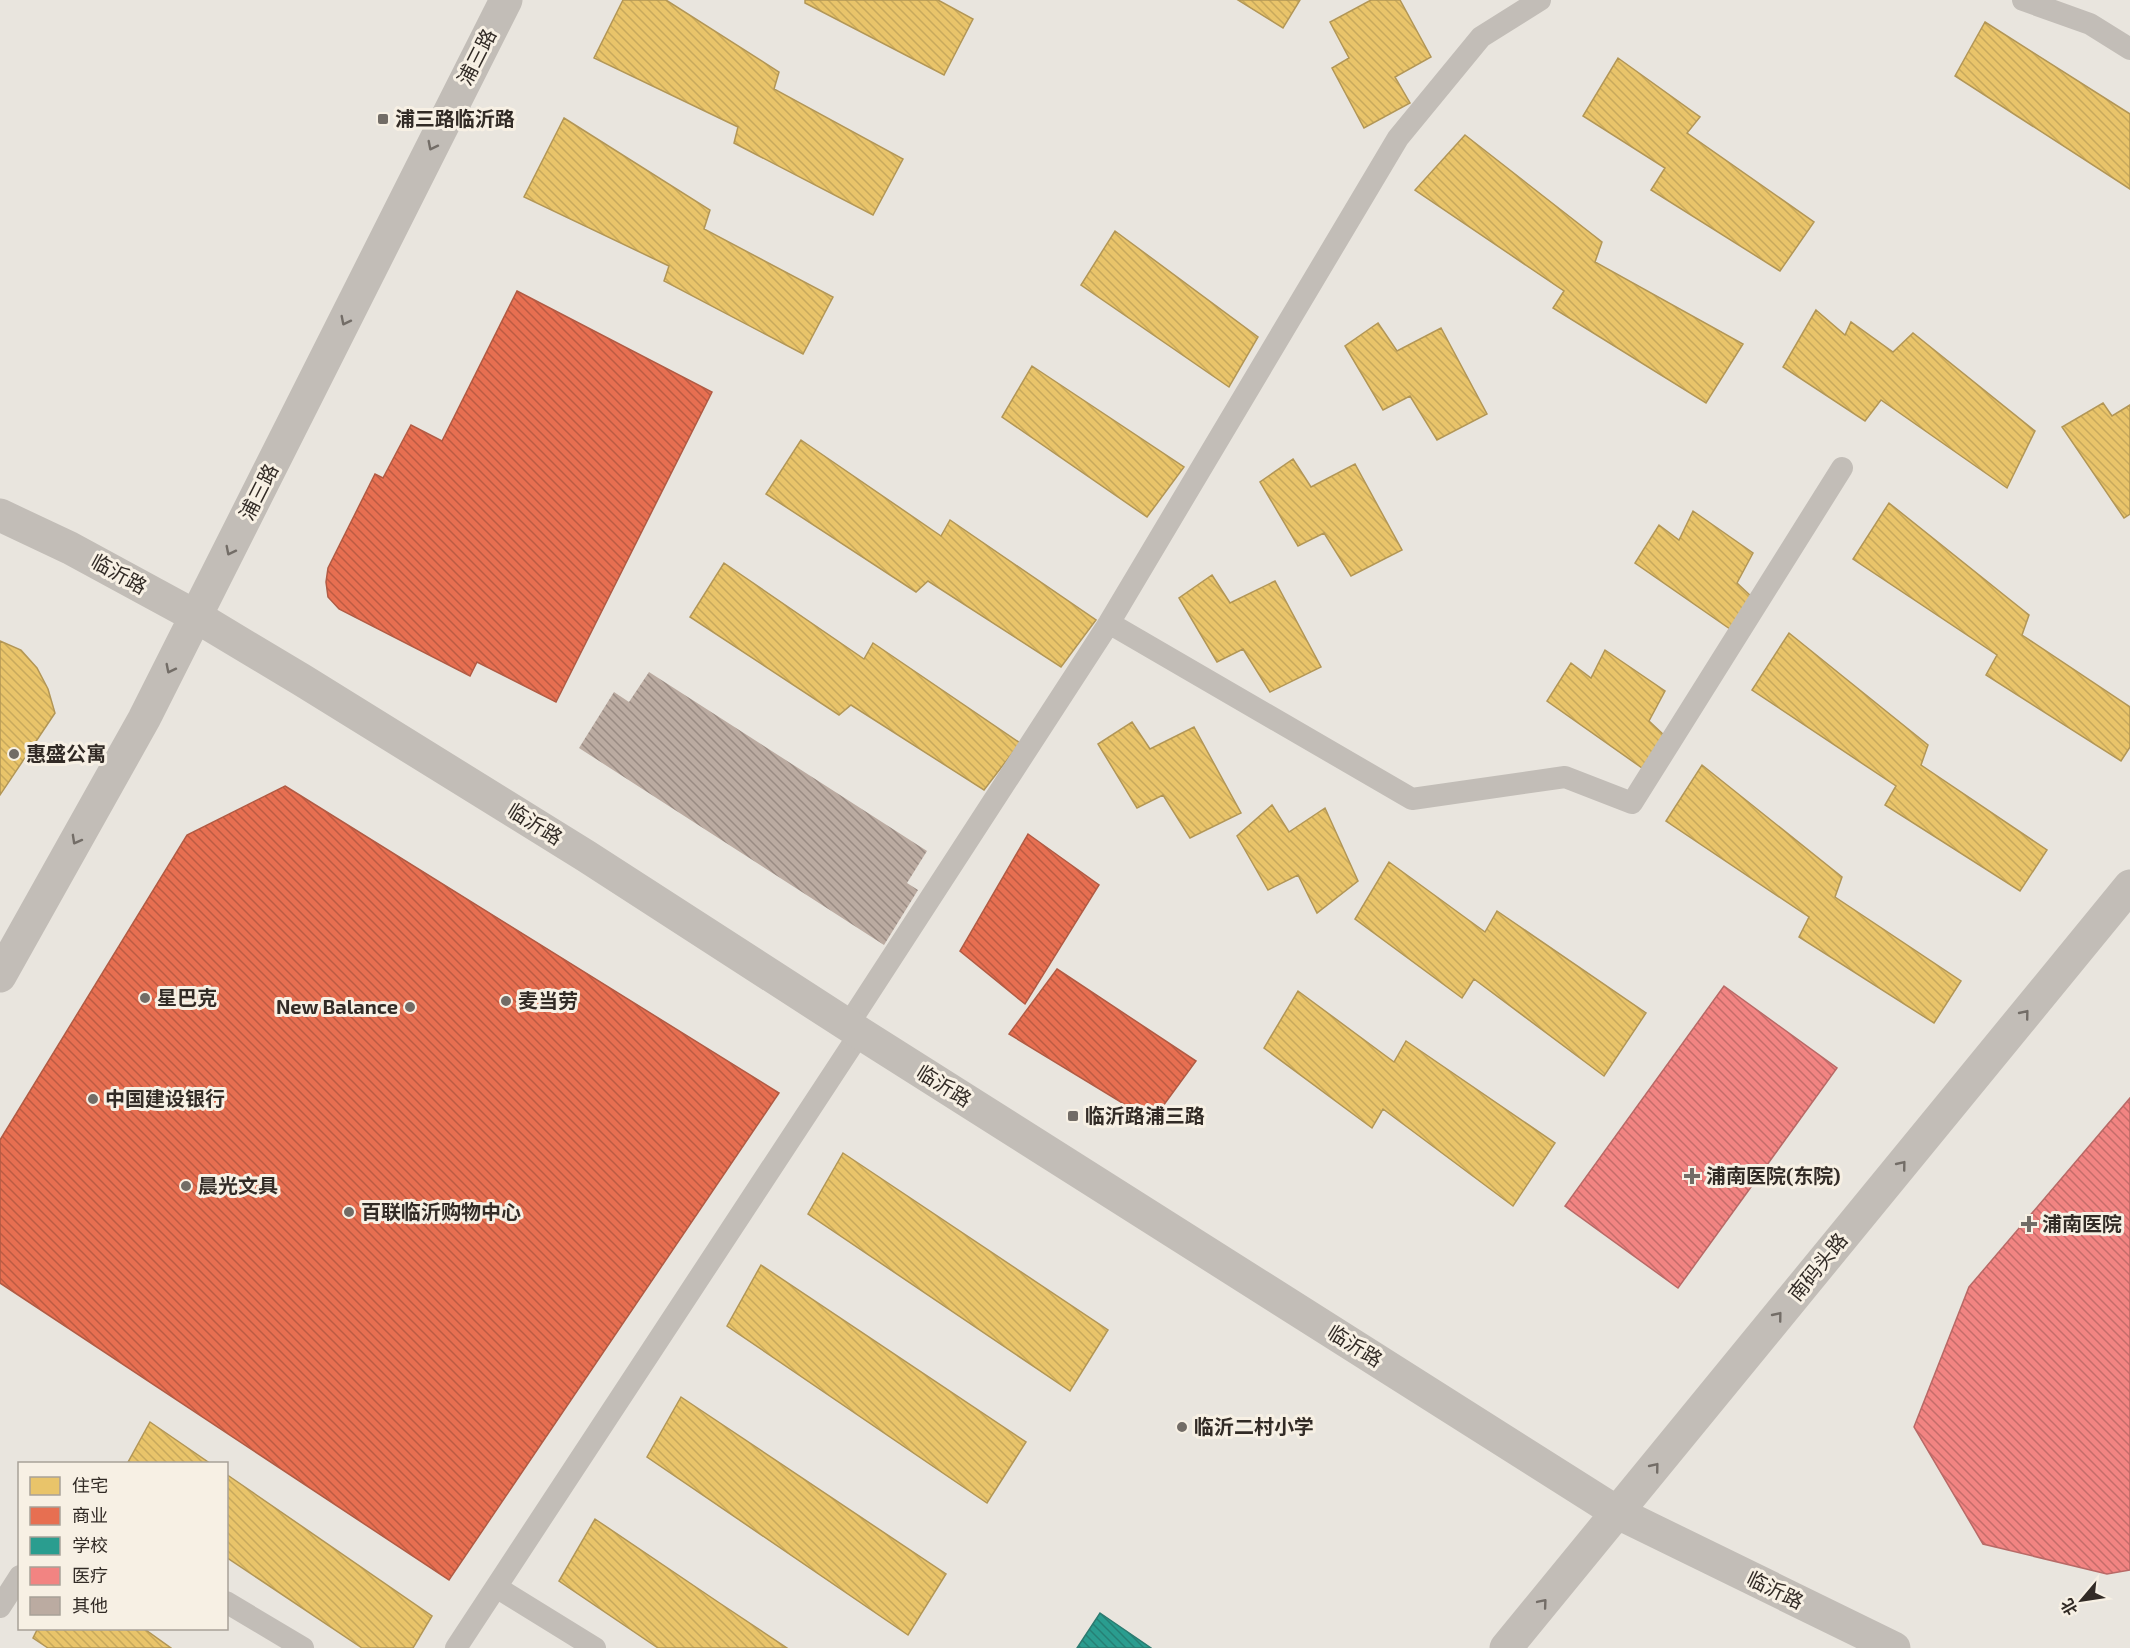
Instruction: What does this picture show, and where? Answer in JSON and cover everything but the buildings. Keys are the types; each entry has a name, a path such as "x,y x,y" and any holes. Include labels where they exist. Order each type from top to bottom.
{"street":[{"name":"浦三路","path":"0,976 144,719 197,617 506,0"},
{"name":"临沂路","path":"0,515 70,548 197,617 512,809 854,1029 1618,1513 1894,1648"},
{"name":"南码头路","path":"1506,1648 2130,886"}],"lane":[{"path":"456,1648 854,1029 1109,623 1398,138 1481,37 1540,0"},
{"path":"2023,0 2090,24 2130,49"},
{"path":"1109,623 1412,799 1565,777 1632,803 1842,468"},
{"path":"0,1607 18,1579"},
{"path":"496,1587 595,1648"},
{"path":"228,1603 303,1648"}],"place":[{"name":"浦三路临沂路","path":"383,119"},
{"name":"惠盛公寓","path":"14,754"},
{"name":"星巴克","path":"145,998"},
{"name":"麦当劳","path":"506,1001"},
{"name":"New Balance","path":"410,1007"},
{"name":"中国建设银行","path":"93,1099"},
{"name":"临沂路浦三路","path":"1073,1116"},
{"name":"浦南医院(东院)","path":"1692,1176"},
{"name":"晨光文具","path":"186,1186"},
{"name":"百联临沂购物中心","path":"349,1212"},
{"name":"浦南医院","path":"2029,1224"},
{"name":"临沂二村小学","path":"1182,1427"}]}
